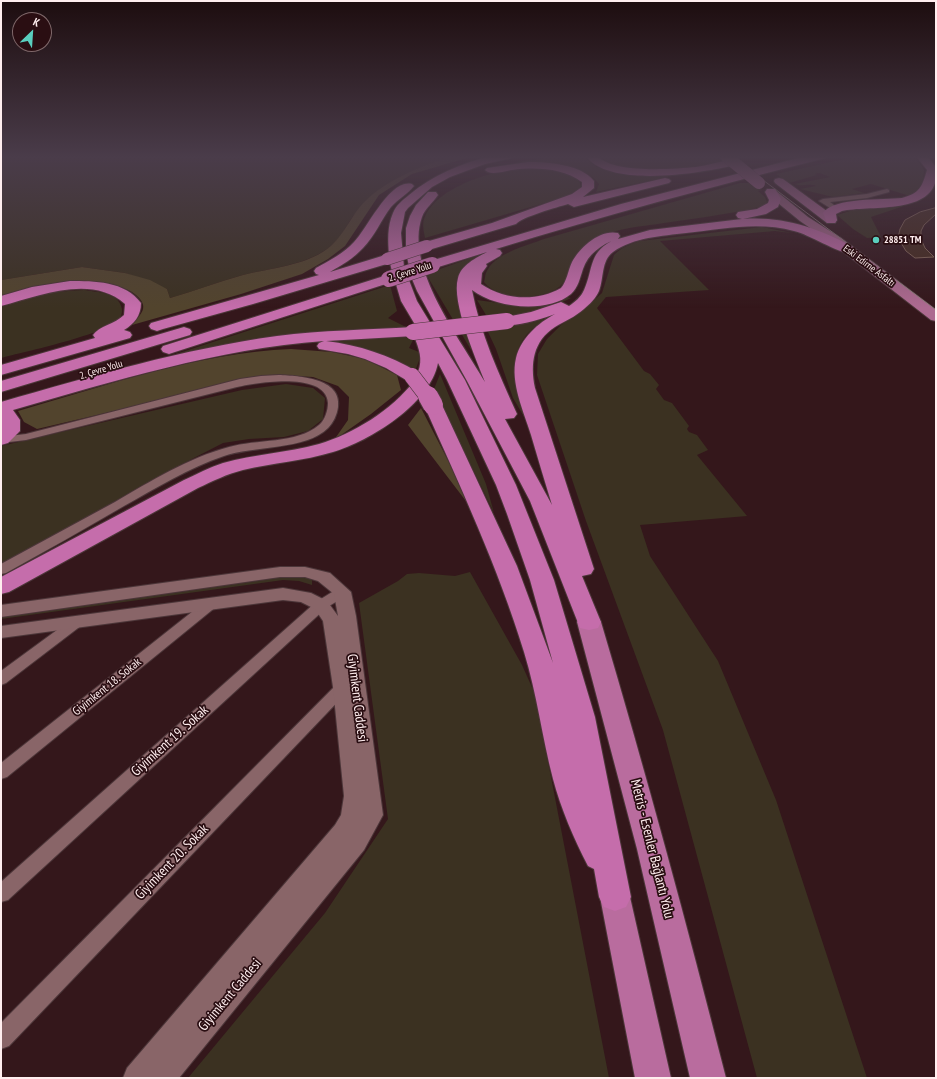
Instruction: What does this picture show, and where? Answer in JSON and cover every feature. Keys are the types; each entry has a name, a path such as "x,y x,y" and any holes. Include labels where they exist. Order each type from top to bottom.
{"highway":[{"path":"198,314 291,283 327,268 359,244 385,206"},
{"path":"1,587 212,474 253,461 326,448 343,442 369,429 412,395 427,372 429,363 428,351 416,326 397,267 394,233 399,212 403,206"},
{"path":"420,206 416,212 411,229 411,242 417,275 424,291 476,381 540,501 589,622"},
{"path":"1,369 198,314 388,269 430,256 508,220 548,206"},
{"path":"498,225 563,206"},
{"name":"2. Çevre Yolu","path":"1,387 176,335 593,206"},
{"name":"2. Çevre Yolu","path":"430,256 624,206"},
{"path":"486,258 475,273 474,285 479,290 488,295 510,300 536,301 561,294 570,287 584,253 591,246 609,237 636,231 761,211 771,206"},
{"name":"Eski Edirne Asfaltı","path":"816,206 833,215"},
{"path":"833,215 847,206"},
{"path":"540,501 534,472 523,444 492,378 467,306 464,285 465,278 472,267 508,247 586,220 596,214"},
{"path":"589,622 587,591 582,567 528,396 523,374 523,362 530,344 546,325 581,305 590,296 600,259 607,250 614,245 629,239 731,223 764,222 796,227 814,232 848,250"},
{"name":"2. Çevre Yolu","path":"3,407 388,269"},
{"path":"1,440 11,432 11,420 3,407 173,360 304,338 416,326 507,321 541,314 562,307 580,297 594,283"},
{"path":"1,301 47,289 87,286 103,288 123,294 133,303 134,311 129,319 116,328 100,335 30,357 1,369"},
{"path":"416,326 435,343 456,380 518,514 542,580 580,717 615,898 653,1078"},
{"path":"228,350 288,345 331,346 348,349 381,359 398,367 412,376 426,393 433,405 491,535 530,632 549,695 568,781 580,816 615,898"},
{"name":"Metris - Esenler Bağlantı Yolu","path":"589,622 625,745 708,1078"}],"main road":[{"name":"Eski Edirne Asfaltı","path":"793,206 804,219 848,250 936,317"},
{"name":"Eski Edirne Asfaltı","path":"833,215 843,229"}],"street":[{"path":"827,206 833,215"},
{"path":"1,440 26,437 227,387 271,378 309,380 321,385 330,392 333,400 332,410 324,426 310,434 295,439 234,449 210,457 158,483 1,570"},
{"path":"1,611 280,572 305,572 324,578 342,592"},
{"name":"Giyimkent 19. Sokak","path":"1,894 321,605 342,592"},
{"name":"Giyimkent Caddesi","path":"161,1078 356,843 372,815 347,616 342,592"},
{"path":"1,632 283,594 306,598 321,605"},
{"name":"Giyimkent 18. Sokak","path":"1,772 212,603"},
{"name":"Giyimkent Caddesi","path":"137,1078 342,832 352,816 355,796 342,687 332,620 321,605"},
{"path":"1,679 77,622"},
{"name":"Giyimkent 20. Sokak","path":"1,1038 342,687"}],"shaded area":[{"path":"1,206 361,206 337,240 318,255 297,263 243,275 170,298 167,289 125,273 82,267 1,280"},
{"path":"361,206 371,206 345,246 328,259 302,274 241,294 132,325 143,310 143,303 136,295 123,288 108,284 71,285 1,298 1,280 82,267 125,273 150,280 167,289 170,298 243,275 297,263 318,255 332,245"},
{"path":"431,206 533,206 425,238 423,221"},
{"path":"658,206 761,206 706,217 636,227 616,231 598,237 581,249 575,256 562,285 552,291 537,296 521,297 504,294 489,287 484,282 486,273 496,260 511,251 544,239"},
{"path":"903,206 871,217 881,237 867,238 853,229 837,215 853,210"},
{"path":"762,227 792,233 775,231 660,241 709,290 606,297 597,308 644,371 650,374 659,385 656,389 664,400 672,403 689,426 687,429 689,432 697,435 708,450 697,455 747,516 640,525 650,556 718,661 776,800 867,1078 757,1078 663,730 586,521 537,375 538,354 547,339 561,325 584,309 602,293 614,255 620,250 640,241"},
{"path":"479,255 462,270 456,282 474,349 471,350 426,274"},
{"path":"390,285 397,311 388,318 410,329 154,361"},
{"path":"84,290 111,295 119,301 122,308 120,318 113,324 83,336 1,358 1,307 21,299 41,294"},
{"path":"567,297 571,298 541,310 489,320 477,300 513,305 556,301"},
{"path":"551,317 534,327 524,339 518,352 516,366 517,380 530,427 513,398 488,329"},
{"path":"414,338 409,348 419,352 420,358 415,371 403,364 379,354 314,341"},
{"path":"291,349 332,352 365,359 397,375 401,390 371,414 334,440 348,420 349,397 338,386 313,377 279,375 251,379 37,429 24,422 18,411 119,381 187,364 221,357"},
{"path":"440,374 486,484 494,513 434,389"},
{"path":"286,384 313,388 325,398 323,419 308,431 284,437 249,439 223,443 1,566 1,446 242,390"},
{"path":"421,408 475,513 408,425"},
{"path":"470,572 522,665 535,694 609,1078 188,1078 325,913 388,819 359,603 398,581 407,574 419,573 455,576"},
{"path":"285,575 312,578 312,585 299,581 283,580 1,619 1,614"}],"building":[{"path":"936,208 936,214 924,225 921,231 921,239 925,248 934,257 915,258 906,251 898,238 900,229 905,220 920,212"}],"tram line":[{"path":"798,206 936,310"}],"place":[{"name":"28851 TM","path":"876,240"}]}
